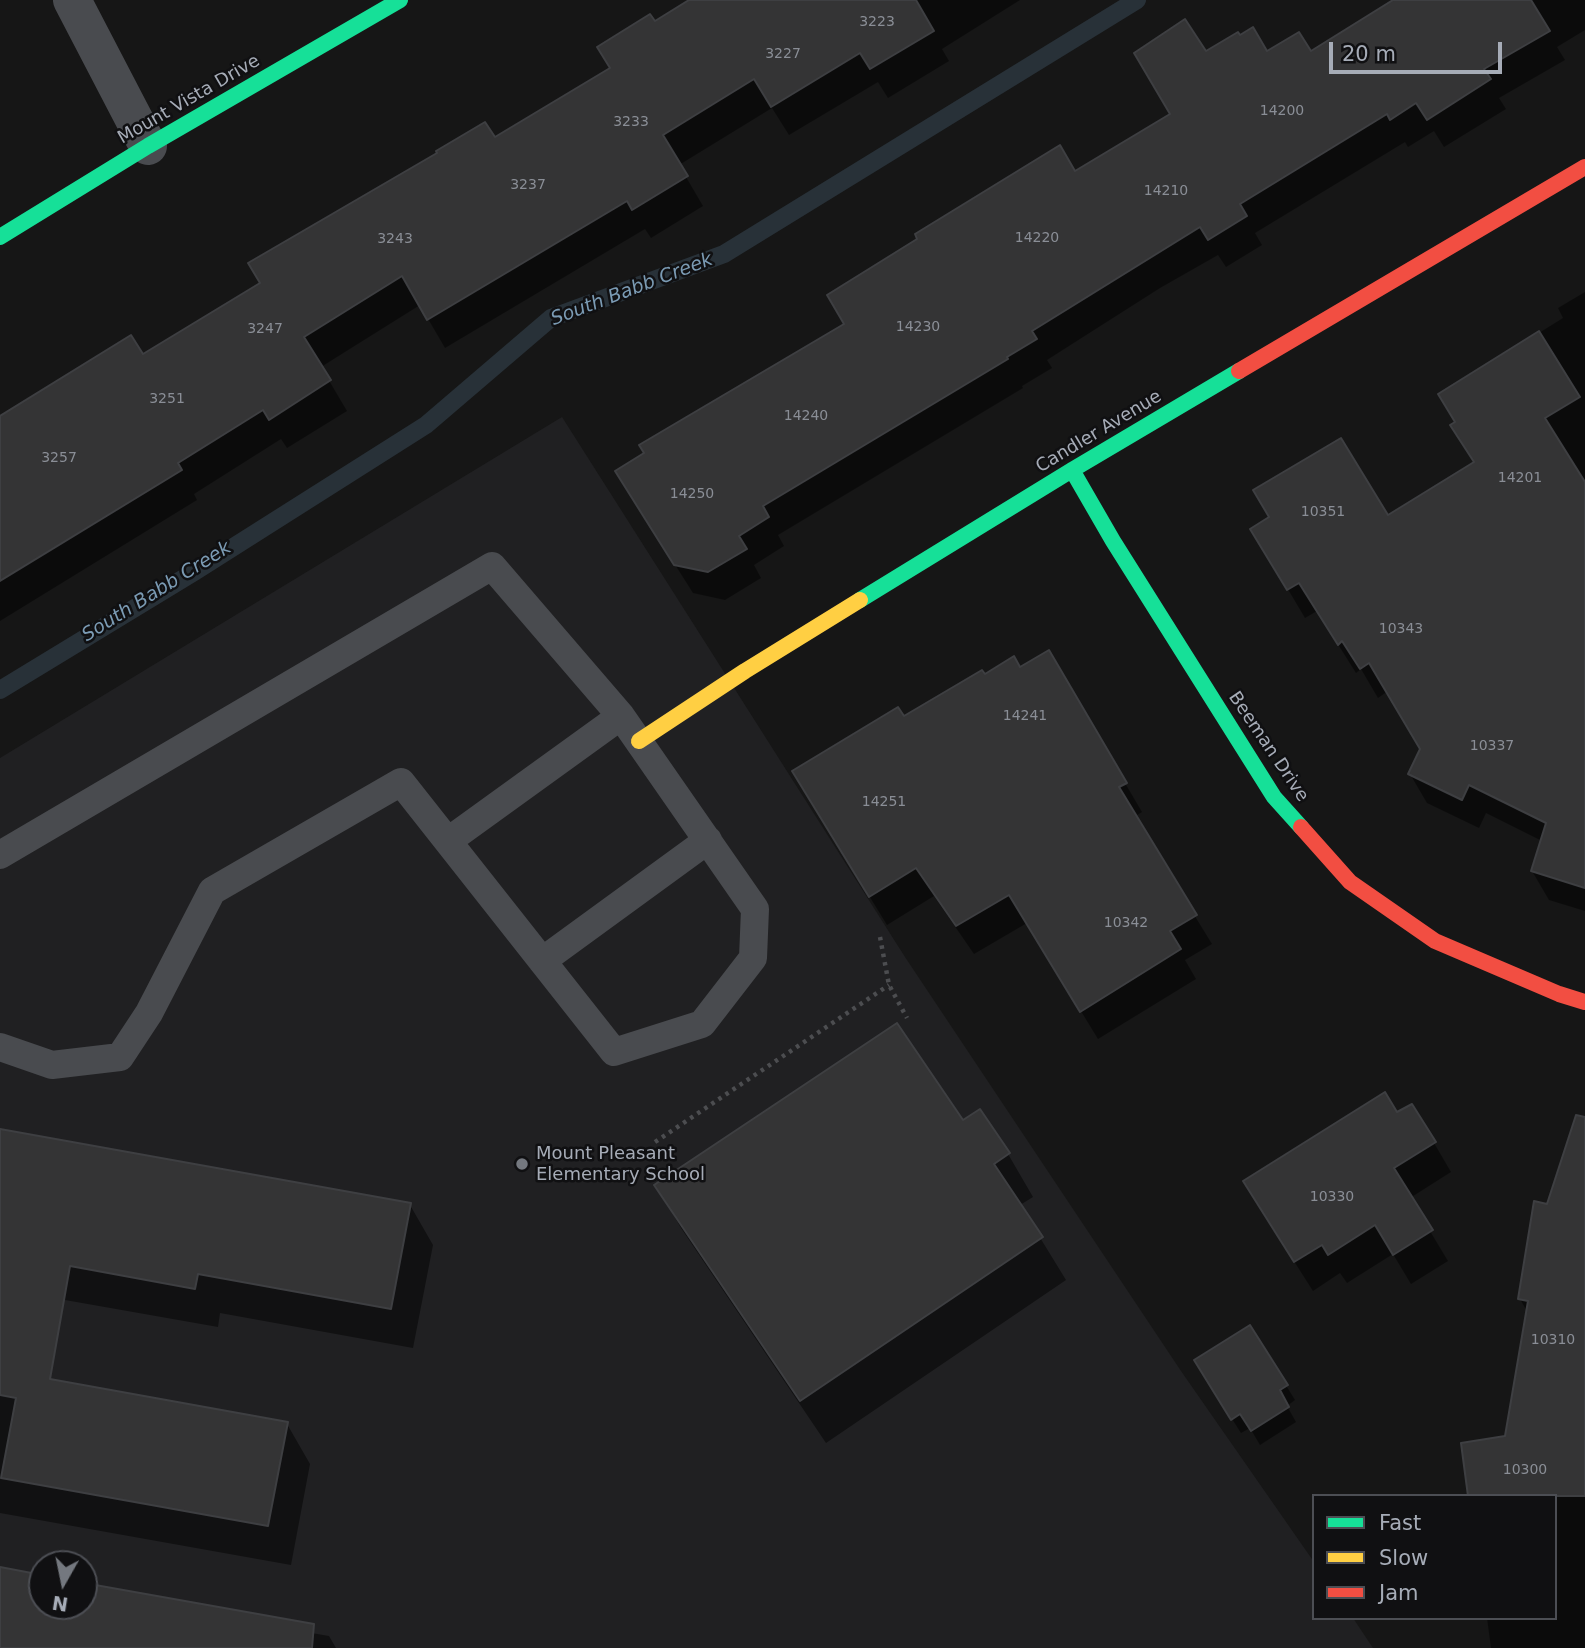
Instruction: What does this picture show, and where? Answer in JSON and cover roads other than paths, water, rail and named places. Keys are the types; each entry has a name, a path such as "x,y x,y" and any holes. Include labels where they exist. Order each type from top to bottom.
{"street":[{"path":"72,0 148,146"},
{"name":"Mount Vista Drive","path":"0,236 148,146 400,0"},
{"name":"Candler Avenue","path":"639,741 745,671 1072,470 1585,167"},
{"name":"Beeman Drive","path":"1072,470 1113,541 1274,797 1350,882 1435,941 1559,994 1585,1002"}],"lane":[{"path":"0,855 492,566 621,716 755,909 753,958 702,1024 614,1052 401,782 212,891 149,1013 120,1058 52,1065 0,1046"},
{"path":"448,841 621,716"},
{"path":"542,961 708,841"}],"waterway":[{"name":"South Babb Creek","path":"0,690 194,572 426,425 551,318 724,254 1137,0"}],"place":[{"name":"Mount Pleasant Elementary School","path":"522,1164"}]}
